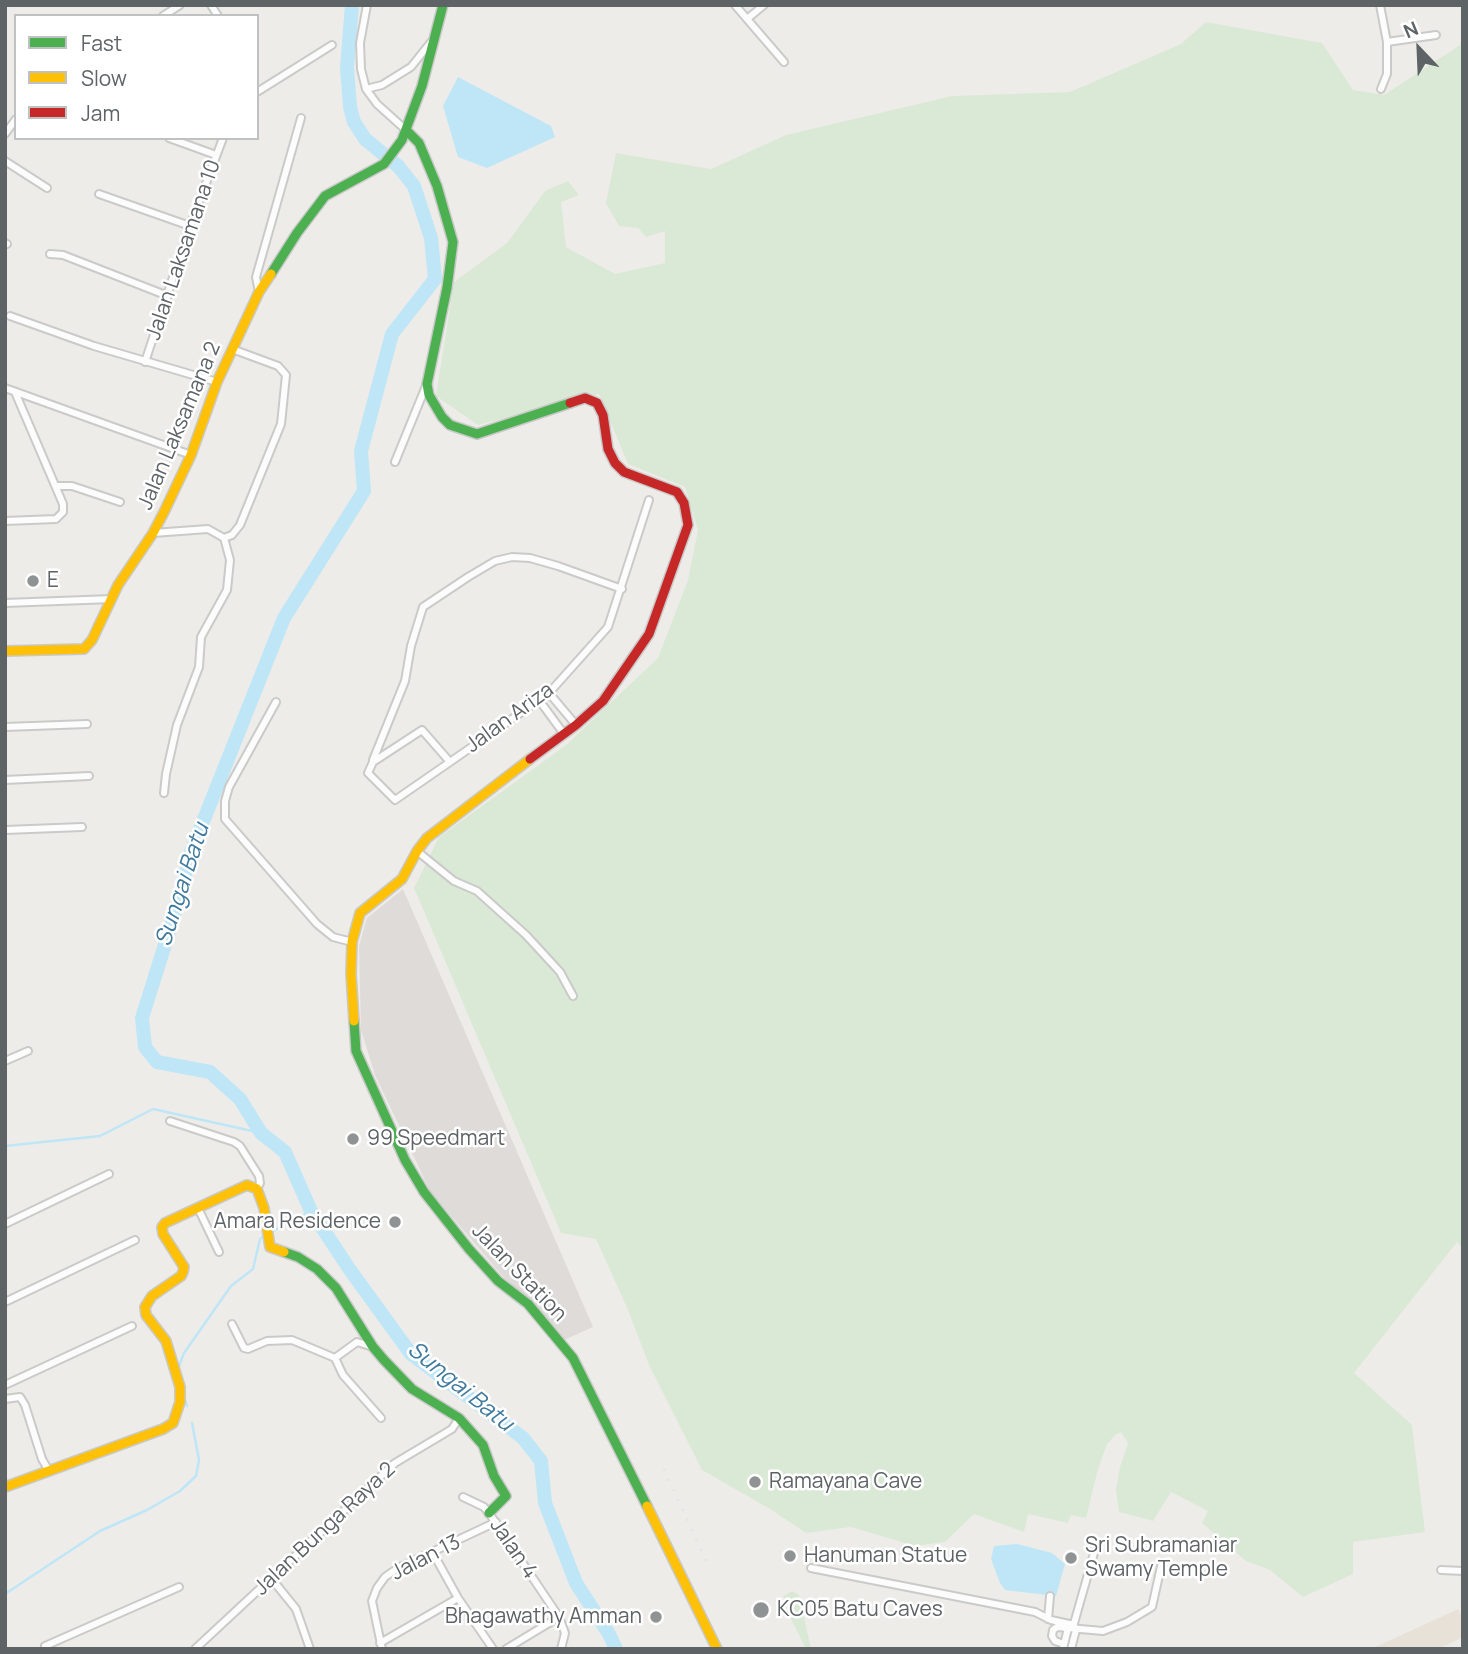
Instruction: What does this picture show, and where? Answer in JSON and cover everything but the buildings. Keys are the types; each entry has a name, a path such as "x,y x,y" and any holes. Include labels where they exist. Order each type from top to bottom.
{"street":[{"path":"367,5 360,43 361,69 366,89 376,103 419,143 437,186 453,242 447,288 427,384 395,462"},
{"name":"Jalan Laksamana 2","path":"5,651 84,649 99,629 118,585 153,533 191,455 216,382 259,292 297,233 325,196 384,164 399,146 407,131 422,86 443,5"},
{"path":"735,5 785,62"},
{"path":"747,19 764,5"},
{"path":"1380,5 1387,42 1387,74 1381,89"},
{"path":"1387,42 1436,35"},
{"path":"366,89 382,85 411,67 433,40"},
{"path":"259,91 332,45"},
{"path":"259,292 257,277 301,118"},
{"path":"175,140 216,155"},
{"name":"Jalan Laksamana 10","path":"145,362 190,226 222,140"},
{"path":"5,161 47,188"},
{"path":"99,194 190,226"},
{"path":"50,254 63,256 168,296"},
{"path":"10,316 145,362 216,382"},
{"path":"224,538 232,535 240,524 281,424 286,380 286,374 278,366 232,349"},
{"name":"Jalan Station","path":"427,384 429,395 442,417 450,425 477,434 585,398 597,403 603,415 608,449 615,463 624,472 677,492 684,503 688,525 649,634 603,701 576,725 427,838 402,879 360,913 352,942 351,974 356,1051 405,1160 424,1192 469,1249 498,1281 528,1304 573,1358 717,1649"},
{"path":"5,388 191,455"},
{"path":"5,521 55,519 62,512 63,504 15,392"},
{"path":"56,486 72,486 120,502"},
{"name":"Jalan Ariza","path":"373,762 368,773 395,800 549,693 608,627 649,500"},
{"path":"153,533 208,529 224,538 230,560 228,590 201,637 199,667 177,725 164,793"},
{"path":"373,762 405,681 411,646 423,607 495,561 512,557 530,558 558,566 622,589"},
{"path":"5,604 112,599"},
{"path":"549,693 576,725"},
{"path":"539,700 564,734"},
{"path":"276,702 229,787 225,801 225,819 317,925 333,937 352,942"},
{"path":"5,727 87,724"},
{"path":"373,762 422,730 450,762"},
{"path":"5,780 89,776"},
{"path":"5,830 82,827"},
{"path":"417,851 454,881 477,891 526,935 552,963 573,996"},
{"path":"5,1061 28,1051"},
{"path":"170,1121 240,1146 259,1176 257,1189"},
{"path":"5,1224 109,1174"},
{"path":"5,1487 173,1423 180,1402 180,1387 166,1341 146,1315 145,1307 152,1296 181,1276 184,1267 163,1234 162,1227 165,1223 242,1186 251,1186 257,1189 264,1208 269,1244 272,1248 298,1257 317,1269 336,1287 373,1347 412,1389 459,1418 484,1445 494,1476 505,1494 505,1498 489,1513"},
{"path":"198,1208 219,1252"},
{"path":"5,1302 135,1240"},
{"path":"232,1324 244,1348 280,1339 292,1340 335,1358 343,1375 381,1418"},
{"path":"5,1385 132,1326"},
{"path":"335,1358 357,1342 373,1347"},
{"path":"5,1399 20,1397 25,1405 42,1459 49,1471"},
{"name":"Jalan Bunga Raya 2","path":"195,1649 395,1463 452,1429 459,1418"},
{"name":"Jalan 4","path":"463,1497 484,1507 489,1513 559,1618 565,1633 561,1649"},
{"name":"Jalan 13","path":"381,1646 372,1601 385,1577 496,1522"},
{"path":"1096,1546 1073,1628 1063,1647 1055,1641 1052,1634 1057,1627 1073,1628 1103,1631 1127,1622 1152,1607 1162,1562"},
{"path":"433,1553 458,1598 493,1649"},
{"path":"811,1568 1035,1612 1073,1628"},
{"path":"1441,1570 1463,1571"},
{"path":"271,1578 296,1609 310,1649"},
{"path":"46,1649 45,1646 180,1587"},
{"path":"1048,1619 1050,1595"},
{"path":"381,1646 458,1598"},
{"path":"506,1649 559,1618"},
{"path":"1072,1649 1073,1628"}],"shaded area":[{"path":"403,889 593,1327 564,1340 499,1272 430,1191 375,1075 361,1030 359,946 367,918"},
{"path":"1458,1609 1463,1618 1463,1637 1438,1649 1371,1649"}],"green space":[{"path":"1206,22 1322,43 1353,90 1384,95 1460,45 1463,32 1463,1249 1457,1242 1354,1373 1412,1425 1425,1532 1353,1542 1353,1574 1303,1597 1270,1570 1246,1561 1202,1523 1208,1511 1171,1492 1153,1521 1119,1512 1116,1490 1128,1443 1121,1432 1107,1444 1086,1518 1071,1515 1068,1523 1028,1514 1024,1532 974,1514 945,1542 915,1546 851,1527 806,1533 702,1470 649,1365 596,1239 561,1233 414,888 439,837 565,746 658,658 688,580 698,530 685,487 628,464 599,394 478,425 436,396 454,282 507,243 545,191 568,181 579,195 561,202 566,247 615,274 665,263 665,231 646,237 638,228 619,226 606,203 616,153 711,169 786,135 952,96 1070,92 1181,44"},
{"path":"792,1591 798,1594 800,1599 811,1649 806,1649 784,1605 784,1596"}],"water":[{"path":"458,77 551,126 555,137 487,168 458,157 443,106"},
{"path":"1017,1544 1052,1553 1065,1564 1056,1596 1005,1590 991,1559 994,1546"}],"waterway":[{"name":"Sungai Batu","path":"352,5 347,67 354,122 365,139 398,166 414,186 431,238 435,279 392,334 361,451 364,491 284,618 191,852 142,1018 145,1047 157,1062 210,1072 240,1099 261,1133 285,1152 311,1211 411,1354 523,1438 541,1461 545,1503 576,1583 616,1649"},
{"path":"5,1146 100,1136 153,1109 261,1133"},
{"path":"271,1232 311,1211"},
{"path":"178,1369 184,1353 231,1286 253,1269 260,1239 265,1235"},
{"path":"184,1396 187,1406"},
{"path":"5,1594 100,1531 147,1510 180,1491 196,1476 199,1460 192,1423"}],"tunnel":[{"path":"1096,1546 1098,1537"}],"railway":[{"path":"664,1469 707,1563"}],"traffic: fast":[{"path":"271,274 325,196 384,164 402,140 422,86 443,5"},
{"path":"407,131 419,143 437,186 453,242 447,288 427,384 429,395 442,417 450,425 477,434 570,403"},
{"path":"354,1021 356,1051 405,1160 424,1192 469,1249 498,1281 528,1304 573,1358 647,1506"},
{"path":"284,1252 317,1269 336,1288 384,1360 412,1389 459,1418 483,1445 494,1476 506,1496 489,1513"}],"traffic: slow":[{"path":"5,651 84,649 92,640 118,585 164,512 191,455 217,382 259,292 271,274"},
{"path":"354,1021 352,942 360,913 402,879 427,838 530,759"},
{"path":"5,1487 173,1423 180,1402 180,1387 166,1341 146,1315 145,1307 152,1296 183,1272 184,1267 163,1234 162,1227 165,1223 247,1185 257,1189 264,1208 270,1247 284,1252"},
{"path":"647,1506 717,1649"}],"traffic: jam":[{"path":"530,759 603,701 649,634 688,525 684,503 677,492 624,472 615,463 608,449 603,415 597,403 585,398 570,403"}],"place":[{"name":"E","path":"33,581"},
{"name":"99 Speedmart","path":"353,1139"},
{"name":"Amara Residence","path":"395,1222"},
{"name":"Ramayana Cave","path":"755,1482"},
{"name":"Hanuman Statue","path":"790,1556"},
{"name":"Sri Subramaniar Swamy Temple","path":"1071,1558"},
{"name":"KC05 Batu Caves","path":"761,1610"},
{"name":"Bhagawathy Amman","path":"656,1617"}]}
